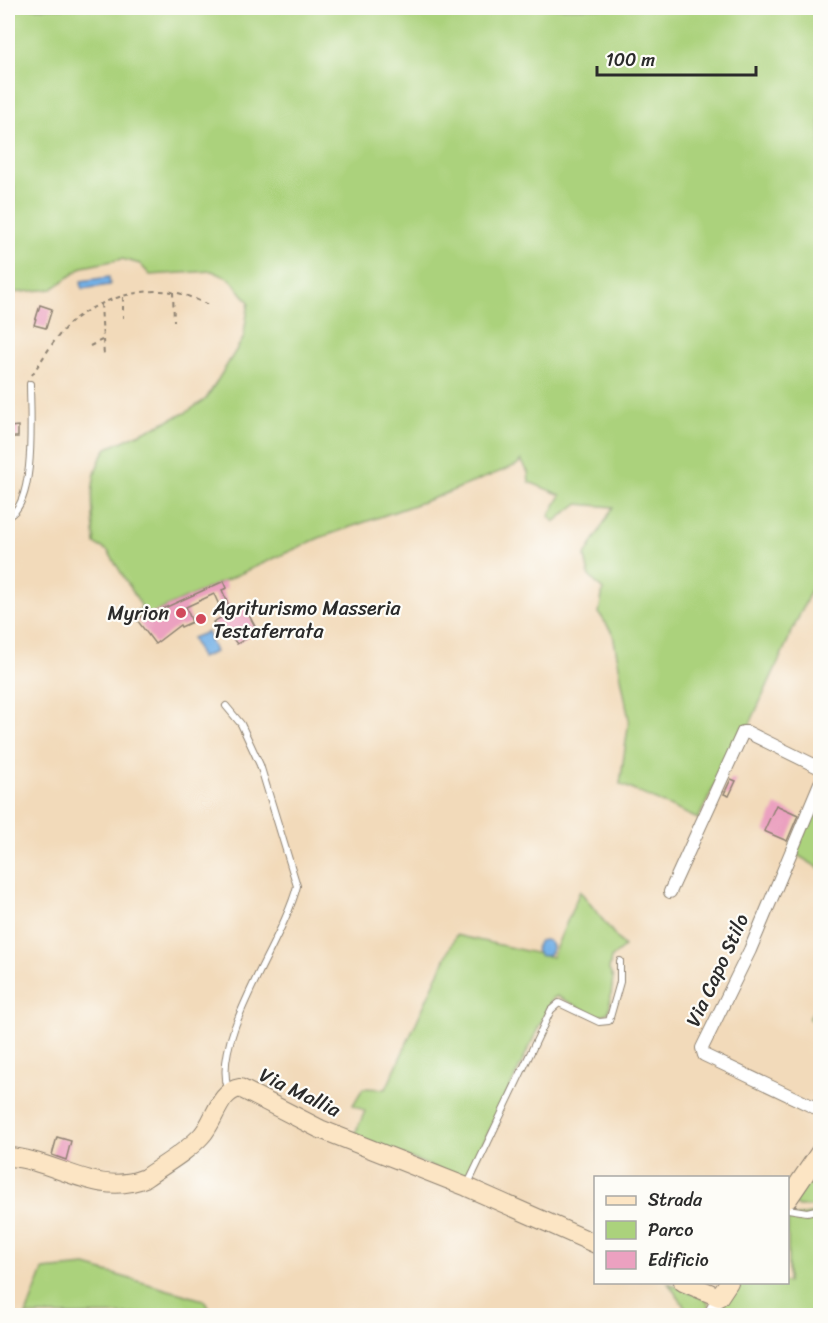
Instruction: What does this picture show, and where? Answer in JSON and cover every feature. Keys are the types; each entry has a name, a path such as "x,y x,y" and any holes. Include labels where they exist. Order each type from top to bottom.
{"street":[{"path":"670,892 743,732 820,768"},
{"name":"Via Capo Stilo","path":"820,783 750,950 702,1048 704,1054 820,1110"},
{"name":"Via Mallia","path":"8,1157 84,1179 108,1183 135,1182 145,1178 202,1136 229,1092 240,1088 320,1129 467,1187 594,1243"},
{"path":"789,1198 820,1152"},
{"path":"693,1284 724,1290 710,1316"}],"lane":[{"path":"8,516 20,507 24,493 31,439 30,384"},
{"path":"226,706 241,724 260,765 297,886 232,1034 225,1070 229,1092"},
{"path":"467,1187 551,1010 559,1003 599,1022 609,1021 620,982 620,961"},
{"path":"789,1209 807,1212 820,1209"}],"path":[{"path":"30,384 33,374 62,331 72,321 100,304 142,292 173,292 207,304"},
{"path":"173,292 174,321"},
{"path":"123,297 123,318"},
{"path":"100,304 104,357"},
{"path":"90,346 102,340"}],"green space":[{"path":"8,8 820,8 820,570 749,726 744,726 698,819 620,784 629,720 613,634 599,613 603,590 589,576 585,556 613,507 577,504 554,522 549,516 561,495 529,482 528,472 521,460 517,465 434,498 319,538 149,615 147,612 137,620 133,615 142,607 108,551 95,544 92,494 96,470 107,448 185,413 206,399 243,339 249,302 230,279 212,271 150,275 140,264 122,259 83,267 52,289 12,293 14,186 8,186"},
{"path":"820,794 820,869 794,853"},
{"path":"580,891 624,947 611,958 609,970 613,978 609,1012 598,1017 557,996 552,999 466,1180 354,1136 365,1111 353,1105 363,1088 386,1089 456,935 552,957"},
{"path":"820,998 820,1024 809,1019"},
{"path":"820,1159 820,1206 799,1207 794,1203"},
{"path":"820,1212 820,1315 715,1316 734,1284 789,1284 789,1218"},
{"path":"86,1266 203,1300 214,1314 26,1315 43,1270"},
{"path":"669,1284 707,1300 709,1307 704,1315 683,1315 685,1307"}],"water":[{"path":"109,277 110,285 82,289 81,281"},
{"path":"207,632 215,652 201,658 192,638"},
{"path":"544,940 550,942 552,948 550,954 544,956 538,954 536,948 538,942"}],"building":[{"path":"40,305 52,309 46,328 34,325"},
{"path":"18,426 18,437 10,437 10,427"},
{"path":"224,581 227,588 222,590 232,612 244,606 258,632 237,644 225,628 218,632 213,622 224,616 214,594 186,607 192,622 181,627 180,625 155,644 137,620 147,612 149,615"},
{"path":"731,779 736,781 729,796 724,794"},
{"path":"776,805 798,815 787,841 764,831"},
{"path":"57,1137 71,1141 66,1160 52,1155"}],"place":[{"name":"Myrion","path":"181,613"},
{"name":"Agriturismo Masseria Testaferrata","path":"201,619"}]}
